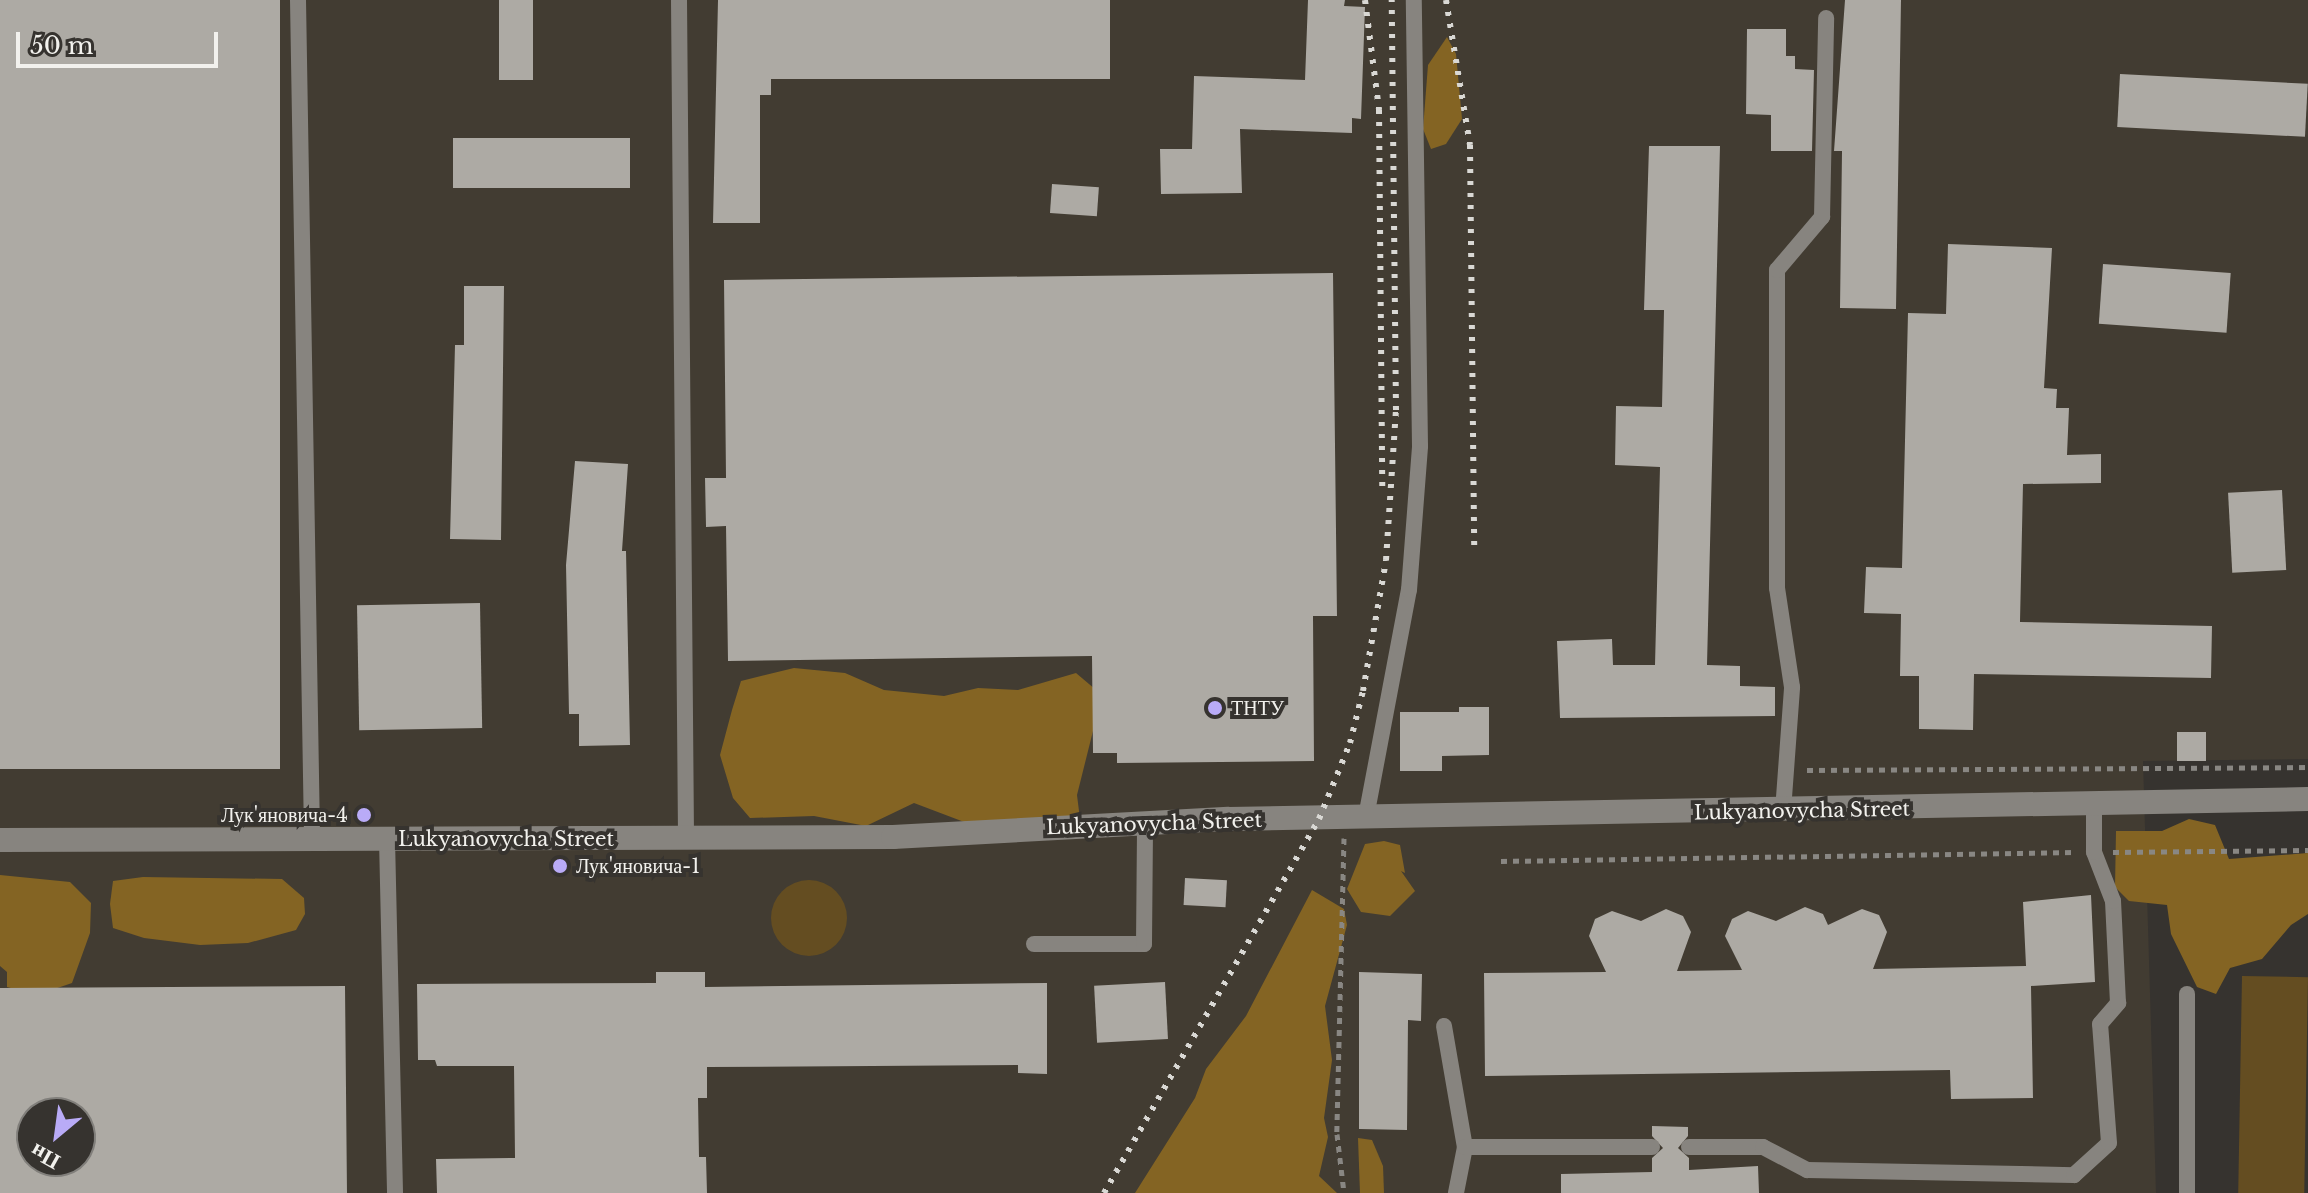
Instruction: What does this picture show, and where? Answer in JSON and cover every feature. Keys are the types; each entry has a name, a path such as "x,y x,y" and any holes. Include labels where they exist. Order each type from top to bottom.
{"street":[{"name":"Lukyanovycha Street","path":"0,840 893,837 1356,817 2094,806 2308,799"}],"lane":[{"path":"298,0 312,839"},
{"path":"679,0 686,838"},
{"path":"1356,817 1409,590 1420,446 1414,0"},
{"path":"1783,811 1792,687 1777,588 1777,270 1822,217 1826,18"},
{"path":"1689,1147 1763,1147 1807,1170 2074,1175 2109,1143 2100,1024 2118,1003 2113,901 2094,852 2094,806"},
{"path":"1034,944 1144,944 1145,824"},
{"path":"387,839 395,1193"},
{"path":"2187,994 2187,1193"},
{"path":"1444,1026 1465,1147 1456,1193"},
{"path":"1465,1147 1652,1147"}],"path":[{"path":"1786,770 2308,767"},
{"path":"1344,1193 1337,1119 1356,817"},
{"path":"1501,861 2308,850"}],"shaded area":[{"path":"0,0 2308,0 2308,759 2143,761 2156,1193 0,1193"},
{"path":"1447,37 1456,54 1462,119 1446,144 1431,149 1423,129 1428,65"},
{"path":"794,668 845,673 884,690 944,696 978,688 1018,690 1076,673 1102,695 1077,795 1080,819 980,828 914,803 866,826 814,816 750,818 733,798 720,755 732,710 741,681"},
{"path":"2189,819 2215,825 2229,859 2308,853 2308,914 2291,925 2262,959 2230,968 2216,994 2197,987 2171,934 2167,905 2129,901 2115,887 2116,831 2162,831"},
{"path":"1384,841 1400,845 1405,873 1401,871 1415,891 1390,916 1361,912 1347,889 1365,844"},
{"path":"0,875 70,882 91,903 90,933 72,983 37,995 7,987 7,972 0,966"},
{"path":"143,877 282,879 304,898 305,914 296,930 248,943 200,945 144,938 113,928 110,904 113,881"},
{"path":"802,880 816,880 830,886 841,897 847,918 844,933 836,945 816,956 802,956 788,950 777,939 771,925 771,911 777,897 788,886"},
{"path":"1312,890 1344,909 1347,925 1325,1006 1332,1060 1324,1118 1328,1137 1319,1176 1337,1193 1135,1193 1195,1098 1206,1069 1246,1016"},
{"path":"2242,976 2308,977 2304,1193 2238,1193"},
{"path":"1358,1138 1372,1140 1383,1166 1384,1193 1360,1193"}],"building":[{"path":"0,0 280,0 280,769 0,769"},
{"path":"499,0 533,0 533,80 499,80"},
{"path":"718,0 1110,0 1110,79 771,79 771,95 760,95 760,223 713,223"},
{"path":"1308,0 1345,0 1344,6 1365,7 1361,119 1352,118 1352,133 1240,129 1242,193 1161,194 1160,149 1192,149 1194,76 1305,80"},
{"path":"1845,0 1901,0 1896,309 1840,308 1842,151 1834,151"},
{"path":"1747,29 1786,29 1786,56 1795,56 1795,69 1814,70 1812,151 1771,151 1771,115 1746,114"},
{"path":"2120,74 2308,84 2305,137 2117,127"},
{"path":"453,138 630,138 630,188 453,188"},
{"path":"1649,146 1720,146 1707,665 1740,666 1740,686 1775,687 1775,716 1560,718 1557,641 1612,639 1613,665 1655,665 1660,467 1615,465 1616,406 1662,407 1664,310 1644,310"},
{"path":"1052,184 1099,187 1097,216 1050,213"},
{"path":"1948,244 2052,248 2044,388 2057,389 2056,408 2069,408 2067,455 2101,454 2101,483 2023,484 2020,622 2212,626 2211,678 1974,674 1973,730 1919,729 1919,676 1900,676 1901,614 1864,613 1866,567 1902,568 1908,313 1946,314"},
{"path":"2103,264 2231,273 2227,333 2099,324"},
{"path":"1333,273 1337,616 1313,616 1314,761 1117,763 1117,753 1093,753 1092,656 728,661 726,526 706,527 705,478 726,478 724,280"},
{"path":"464,286 504,286 501,540 450,539 455,345 464,345"},
{"path":"575,461 628,464 622,551 626,551 630,745 579,746 579,714 569,714 566,565"},
{"path":"2282,490 2286,570 2232,573 2228,493"},
{"path":"480,603 482,728 359,730 357,605"},
{"path":"1459,707 1489,707 1489,755 1442,756 1442,771 1400,771 1400,712 1459,712"},
{"path":"2177,732 2206,732 2206,761 2177,761"},
{"path":"1185,878 1227,880 1226,907 1184,905"},
{"path":"2091,895 2095,982 2031,986 2033,1098 1951,1099 1950,1070 1485,1076 1484,973 1606,972 1589,936 1595,919 1612,911 1641,921 1666,909 1683,916 1691,932 1677,971 1742,970 1725,936 1732,919 1748,911 1776,921 1805,907 1823,914 1828,925 1862,909 1879,915 1887,932 1873,969 2026,966 2023,902"},
{"path":"656,972 705,972 705,987 1047,983 1047,1074 1018,1073 1018,1065 707,1067 707,1098 698,1098 699,1157 706,1157 707,1193 437,1193 436,1159 515,1158 514,1066 437,1066 435,1060 418,1060 417,984 656,983"},
{"path":"1359,972 1422,974 1421,1021 1408,1020 1407,1130 1359,1129"},
{"path":"1165,982 1168,1039 1097,1043 1094,986"},
{"path":"345,986 347,1193 0,1193 0,988"},
{"path":"1652,1126 1688,1127 1688,1136 1678,1148 1689,1158 1689,1170 1758,1166 1759,1193 1561,1193 1561,1174 1652,1172 1652,1158 1663,1148 1652,1136"}],"railway":[{"path":"1365,0 1379,110 1382,488"},
{"path":"1104,1193 1319,819 1350,743 1363,691 1386,560 1396,410 1392,0"},
{"path":"1446,0 1470,145 1474,552"}],"place":[{"name":"ТНТУ","path":"1215,708"},
{"name":"Лук'яновича-4","path":"364,815"},
{"name":"Лук'яновича-1","path":"560,866"}]}
